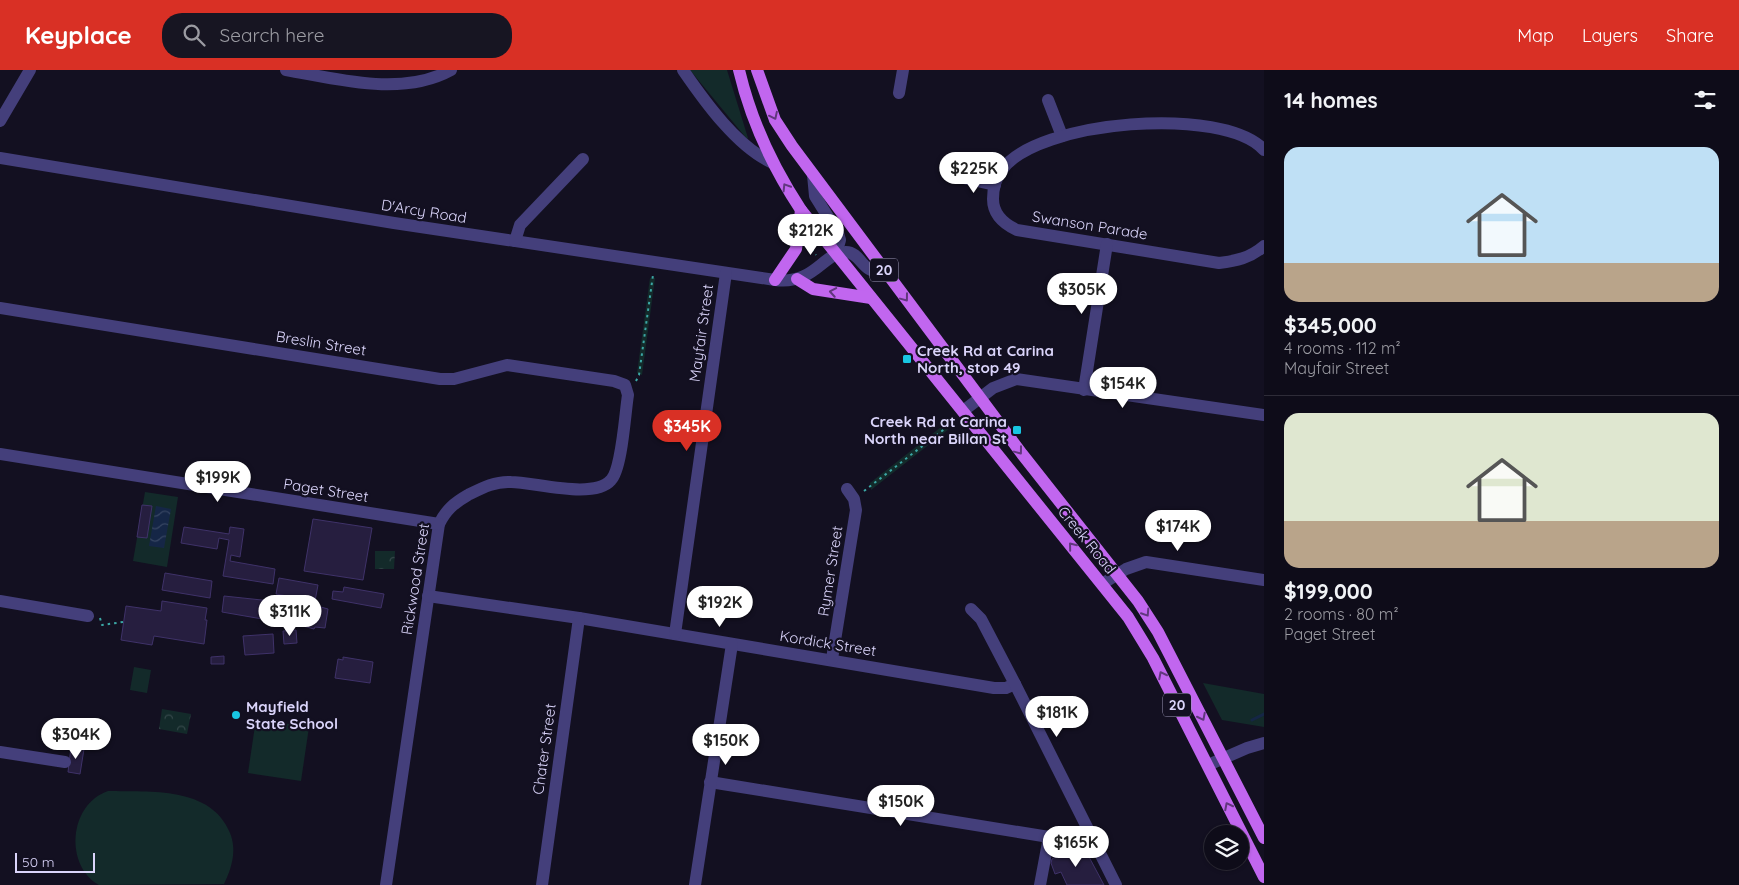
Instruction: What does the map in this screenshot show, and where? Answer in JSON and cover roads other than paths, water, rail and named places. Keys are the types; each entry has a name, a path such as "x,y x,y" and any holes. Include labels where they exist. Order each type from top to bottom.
{"main road":[{"name":"Creek Road","path":"739,70 753,121 773,164 801,210 1102,584 1146,645 1264,877"},
{"name":"Creek Road","path":"757,70 776,120 813,175 979,398 1138,601 1158,632 1264,838"},
{"path":"775,280 796,249 801,210"},
{"path":"797,279 813,289 871,298"}],"street":[{"path":"0,121 30,70"},
{"path":"286,70 362,82 398,84 426,79 451,70"},
{"name":"Creek Road","path":"683,70 748,149 756,156 773,164"},
{"path":"900,93 903,70"},
{"path":"1048,100 1062,136"},
{"path":"959,177 995,184 1002,170 1010,161 1024,152 1062,136 1113,125 1139,122 1168,123 1216,129 1242,137 1264,150"},
{"name":"D'Arcy Road","path":"0,158 515,241 775,280 797,279 813,273 836,254"},
{"path":"515,241 520,225 583,159"},
{"name":"Creek Road","path":"813,175 815,196 838,233 840,240 836,254"},
{"name":"Swanson Parade","path":"995,184 993,200 997,214 1007,225 1017,230 1219,263 1238,260 1255,254 1264,246"},
{"path":"1084,390 1107,244"},
{"path":"836,254 850,252 870,270 887,273"},
{"name":"Mayfair Street","path":"675,634 726,273"},
{"name":"Breslin Street","path":"0,308 440,379 454,378 507,365 614,381 625,385 628,395"},
{"path":"962,411 999,385 1016,379 1264,415"},
{"name":"Rickwood Street","path":"386,885 439,524 449,508 457,502 496,483 511,482 571,490 594,488 611,481 617,470 628,395"},
{"name":"Paget Street","path":"0,454 439,524"},
{"name":"Rymer Street","path":"832,659 856,510 850,494"},
{"path":"1102,584 1117,574 1146,562 1264,580"},
{"name":"Kordick Street","path":"428,596 579,618 832,659 994,688 1006,688 1015,684"},
{"path":"0,601 93,616"},
{"path":"971,609 981,619 1116,885"},
{"name":"Chater Street","path":"542,885 579,618"},
{"path":"695,885 732,644"},
{"path":"1208,765 1264,744"},
{"path":"0,752 65,762"},
{"path":"710,782 1049,837 1066,838 1089,831"},
{"path":"1040,885 1049,837"}],"water":[{"path":"156,506 171,509 164,548 149,546"}],"waterway":[{"path":"1252,720 1264,714"}],"place":[{"name":"Creek Rd at Carina North, stop 49","path":"907,359"},
{"name":"Creek Rd at Carina North near Billan St","path":"1017,430"},
{"name":"Mayfield State School","path":"236,715"}]}
